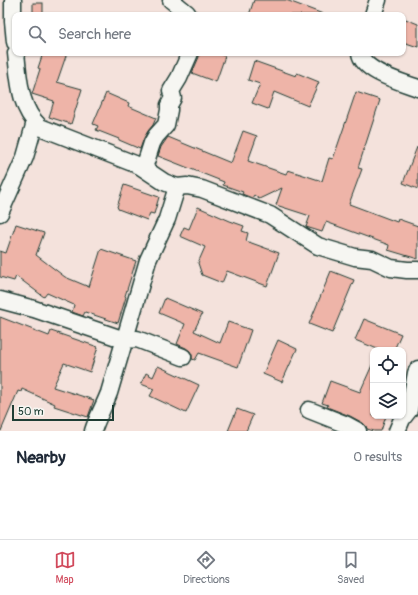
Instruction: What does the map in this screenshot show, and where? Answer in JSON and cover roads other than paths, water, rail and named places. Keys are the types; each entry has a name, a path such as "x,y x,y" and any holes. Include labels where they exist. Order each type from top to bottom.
{"street":[{"path":"13,12 14,0"},
{"path":"171,0 186,12"},
{"path":"374,12 378,0"},
{"path":"16,56 20,89 27,110 32,119 40,127 126,160 144,168 164,182 177,187 187,186 202,189 270,215 318,246 355,257 372,259 391,268 418,270"},
{"path":"144,168 152,143 166,125 169,105 173,98 171,91 179,78 189,56"},
{"path":"360,56 361,59 367,65 382,75 418,88"},
{"path":"0,212 25,157 35,122"},
{"path":"93,431 96,420 109,393 148,260 167,219 177,187"},
{"path":"0,300 34,309 125,340 137,340 182,357"},
{"path":"397,431 409,410 418,369"},
{"path":"309,410 358,431"}]}
